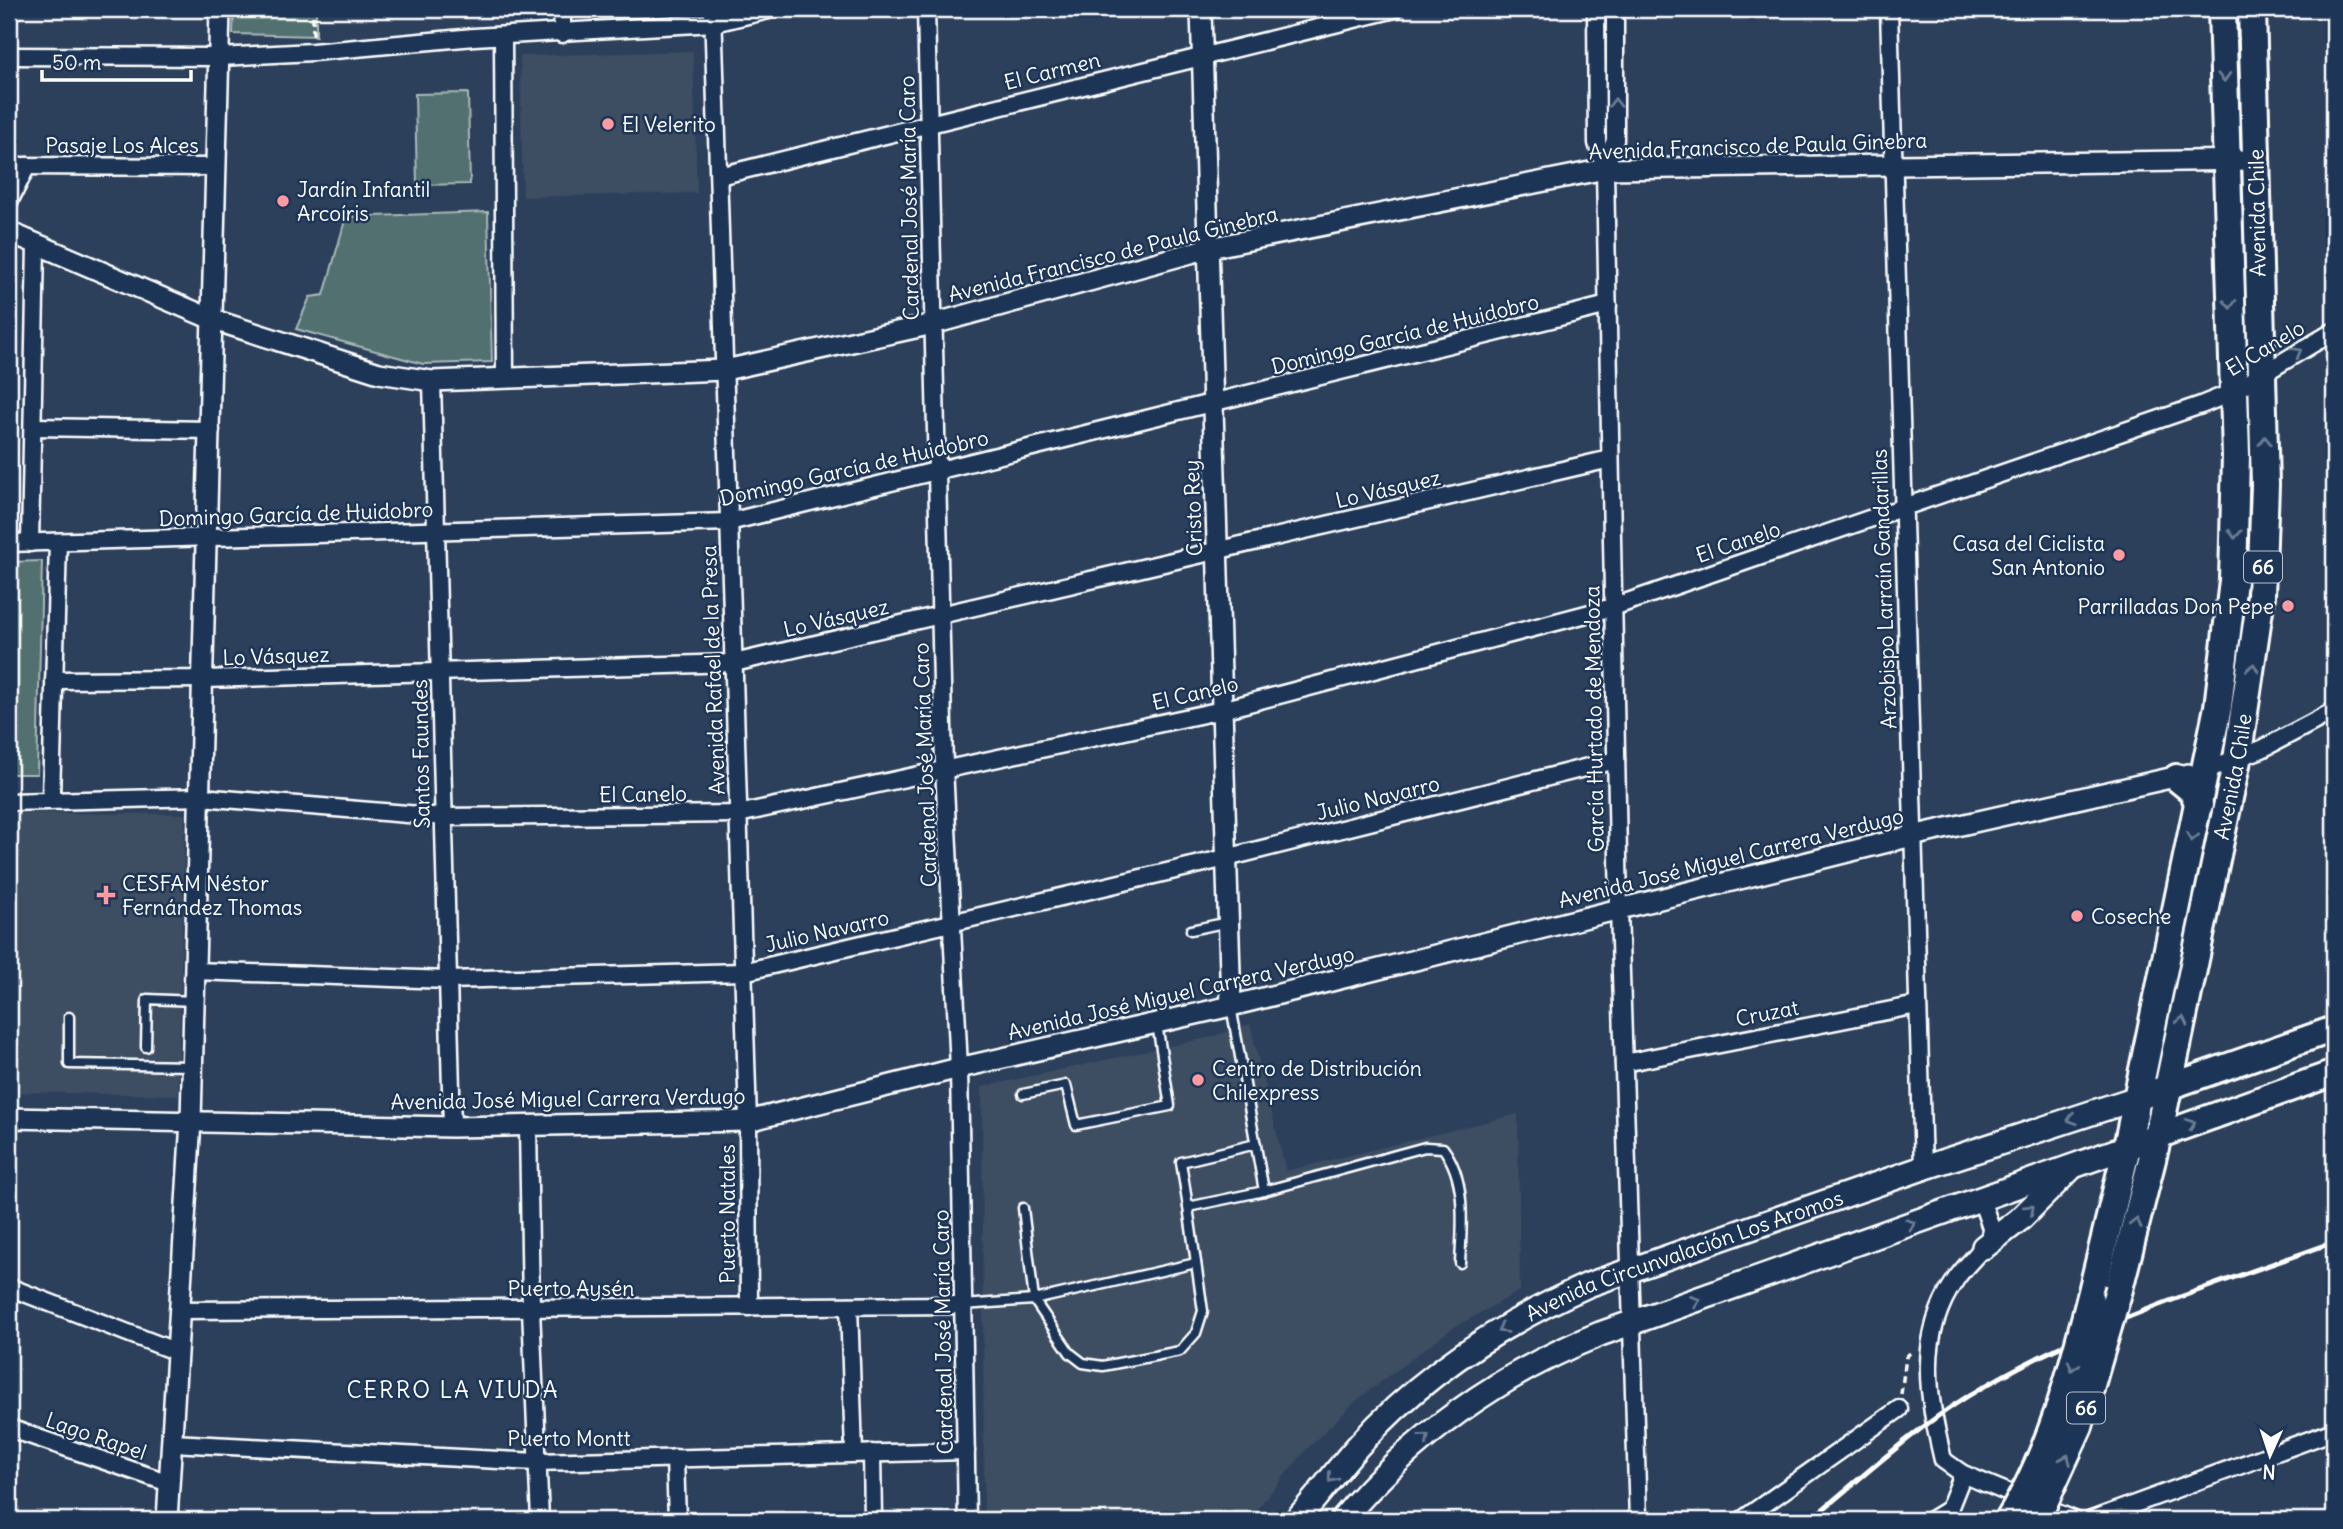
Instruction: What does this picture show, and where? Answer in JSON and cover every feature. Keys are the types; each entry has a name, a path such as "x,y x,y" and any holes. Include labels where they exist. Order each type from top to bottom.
{"highway":[{"name":"Avenida Chile","path":"2008,1520 2036,1467 2055,1420 2090,1300 2127,1147 2199,805 2225,657 2236,518 2222,9"},
{"name":"Avenida Chile","path":"2036,1520 2079,1426 2119,1289 2158,1136 2237,760 2255,652 2264,541 2264,429 2252,9"},
{"path":"2177,778 2193,791 2199,805"}],"main road":[{"path":"2137,1098 2334,1029"},
{"path":"2298,1042 2308,1082"},
{"path":"2127,1147 2334,1073"},
{"name":"Avenida Circunvalación Los Aromos","path":"1296,1520 1358,1446 1440,1370 1502,1328 1549,1303 1630,1270 1923,1168 2137,1098"},
{"name":"Avenida Circunvalación Los Aromos","path":"1342,1520 1424,1438 1482,1394 1545,1358 1632,1324 2127,1147"},
{"path":"1984,1247 2028,1212 2072,1167"}],"street":[{"path":"167,1520 193,1066 220,9"},
{"path":"562,9 562,34"},
{"path":"9,56 220,57 313,52 503,36 562,34 773,9"},
{"name":"Cardenal José María Caro","path":"926,9 944,767 960,1068 967,1520"},
{"name":"Cristo Rey","path":"1201,9 1231,1006"},
{"name":"El Carmen","path":"719,176 1395,9"},
{"name":"García Hurtado de Mendoza","path":"1596,9 1597,143 1605,169 1619,909 1638,1520"},
{"name":"García Hurtado de Mendoza","path":"1605,169 1615,140 1615,9"},
{"name":"Arzobispo Larraín Gandarillas","path":"1889,9 1923,1168"},
{"name":"Avenida Rafael de la Presa","path":"714,16 748,1121"},
{"path":"503,36 505,378"},
{"name":"Avenida Francisco de Paula Ginebra","path":"9,232 36,246 214,320 379,373 432,381 725,370 933,324 1209,248 1605,169 2256,160"},
{"name":"Pasaje Los Alces","path":"9,166 217,167"},
{"name":"Pasaje Los Alces","path":"9,202 27,166"},
{"path":"30,543 36,246"},
{"name":"Domingo García de Huidobro","path":"9,543 729,522 1608,305"},
{"name":"El Canelo","path":"9,802 51,798 201,797 444,817 738,814 944,767 1222,710 1613,607 1902,509 2232,392 2334,331"},
{"name":"Santos Faundes","path":"432,381 452,1127"},
{"path":"33,427 211,430"},
{"name":"Lo Vásquez","path":"54,680 204,679 734,663 1611,459"},
{"path":"51,798 58,542"},
{"name":"Avenida José Miguel Carrera Verdugo","path":"9,1118 452,1127 748,1121 960,1068 1231,1006 1912,836 2177,778 2237,760 2334,711"},
{"name":"Julio Navarro","path":"195,971 448,980 743,972 1226,858 1616,760"},
{"name":"Cruzat","path":"1624,1063 1917,1005"},
{"name":"Puerto Natales","path":"748,1121 749,1307"},
{"path":"528,1126 531,1309 540,1520"},
{"path":"1981,1199 1991,1228 1984,1247 1969,1262 1945,1295 1931,1334 1926,1377 1943,1460 1963,1474 2074,1520"},
{"path":"9,1287 177,1353"},
{"path":"849,1306 854,1453"},
{"name":"Puerto Aysén","path":"180,1310 963,1306"},
{"path":"1742,1520 1899,1409"},
{"name":"Lago Rapel","path":"9,1428 169,1483"},
{"path":"2091,1520 2334,1431"},
{"name":"Puerto Montt","path":"172,1443 536,1462 966,1451"},
{"path":"872,1453 873,1520"},
{"path":"675,1458 677,1520"},
{"path":"1931,1520 1949,1509 1963,1474"}],"lane":[{"path":"1191,930 1228,922"},
{"path":"146,1047 147,999 194,1001"},
{"path":"1231,1006 1264,1191"},
{"path":"69,1017 69,1065 193,1066"},
{"path":"1023,1094 1066,1085 1076,1125 1170,1106 1157,1024"},
{"path":"1023,1208 1034,1300 1070,1353 1083,1363 1103,1366 1180,1351 1196,1334 1203,1311 1181,1162 1256,1144"},
{"path":"1188,1207 1264,1191 1425,1147 1443,1148 1455,1165 1462,1214 1460,1263"},
{"path":"963,1306 1034,1300 1196,1263"}],"path":[{"path":"313,9 313,52"},
{"path":"1899,1409 1906,1357 1931,1334"}],"shaded area":[{"name":"El Velerito","path":"693,51 697,193 523,197 520,56"},
{"name":"CESFAM Néstor Fernández Thomas","path":"9,813 185,814 178,1095 9,1092"},
{"path":"1250,1024 1286,1171 1518,1114 1520,1291 1451,1329 1357,1400 1306,1450 1248,1520 984,1520 982,1087 1211,1037"}],"green space":[{"path":"234,9 316,9 316,36 233,34"},
{"path":"468,93 470,184 417,185 415,94"},
{"path":"488,212 492,362 423,364 296,329 310,297 324,295 346,217"},
{"path":"42,561 37,774 10,774 9,562"}],"railway":[{"path":"1810,1520 1927,1424 2011,1371 2101,1328 2334,1242"}],"place":[{"name":"El Velerito","path":"608,124"},
{"name":"Jardín Infantil Arcoíris","path":"283,201"},
{"name":"Casa del Ciclista San Antonio","path":"2119,555"},
{"name":"Parrilladas Don Pepe","path":"2288,606"},
{"name":"CESFAM Néstor Fernández Thomas","path":"106,895"},
{"name":"Coseche","path":"2077,916"},
{"name":"Centro de Distribución Chilexpress","path":"1198,1080"}],"district":[{"name":"CERRO LA VIUDA","path":"453,1389"}]}
